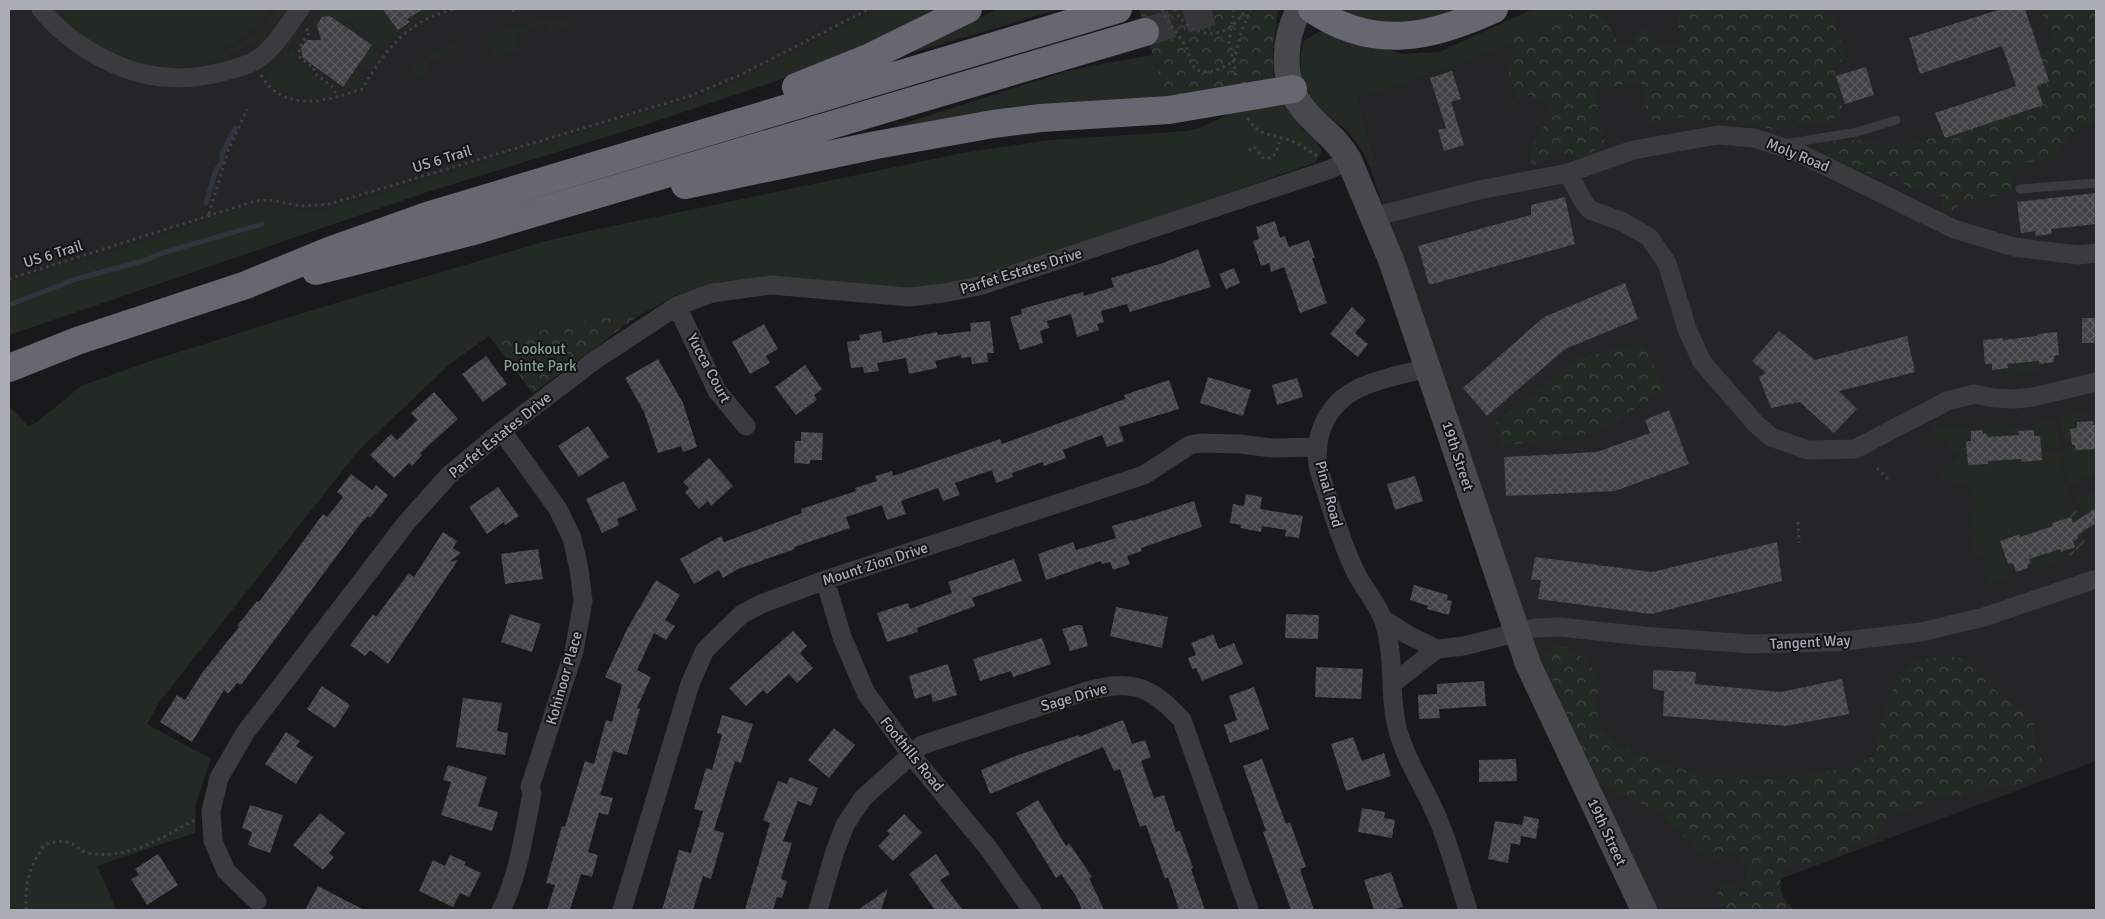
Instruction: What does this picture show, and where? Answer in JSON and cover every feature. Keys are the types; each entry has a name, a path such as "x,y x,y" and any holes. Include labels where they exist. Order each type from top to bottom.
{"highway":[{"path":"574,171 839,70 968,9"},
{"path":"9,368 77,341 246,285 321,254 393,228 574,171 1118,9"},
{"path":"1312,9 1329,19 1355,29 1397,36 1444,30 1494,9"},
{"path":"246,285 342,265 490,226 1145,32"},
{"path":"490,226 821,156 959,130 1041,118 1169,110 1293,89"}],"street":[{"path":"41,9 65,34 114,65 157,77 180,78 205,76 242,67 259,58 300,9"},
{"name":"19th Street","path":"1299,9 1289,32 1286,52 1293,89 1298,102 1306,113 1336,140 1349,160 1391,260 1528,664 1644,910"},
{"name":"Moly Road","path":"1373,217 1479,190 1568,173 1632,150 1718,135 1754,138 1779,145 1832,168 1954,229 2014,246 2078,255 2096,254"},
{"name":"Parfet Estates Drive","path":"257,901 226,871 213,841 211,811 219,778 245,733 407,522 449,475 502,431 595,360 677,306 712,293 771,285 825,291 910,296 944,293 979,286 1330,169 1349,160"},
{"path":"1568,173 1590,210 1623,222 1649,237 1667,263 1687,329 1702,362 1756,424 1771,437 1808,450 1855,449 1947,401 1974,394 2008,399 2033,397 2096,382"},
{"name":"Yucca Court","path":"677,306 717,391 746,426"},
{"name":"Pinal Road","path":"1428,367 1372,382 1344,396 1325,420 1318,447 1318,466 1338,532 1356,572 1383,619 1390,641 1394,710 1402,744 1407,760 1426,794 1441,827 1468,910"},
{"name":"Kohinoor Place","path":"501,910 510,894 532,794 530,787 574,651 583,601 579,568 572,538 558,509 502,431"},
{"name":"Mount Zion Drive","path":"622,910 690,684 705,650 742,614 761,604 825,580 1144,475 1190,445 1216,443 1272,448 1318,447"},
{"name":"Tangent Way","path":"1517,633 1535,628 1560,627 1671,639 1750,644 1846,642 1921,632 1984,617 2096,579"},
{"name":"Foothills Road","path":"825,580 842,637 866,693 912,756 989,849 1032,910"},
{"name":"Pinal Road","path":"1383,619 1437,648"},
{"path":"1393,683 1437,648 1464,646 1517,633"},
{"name":"Sage Drive","path":"818,910 834,854 845,825 863,798 912,756 922,745 1106,686 1122,685 1150,692 1166,702 1182,720 1249,910"}],"lane":[{"path":"1779,145 1857,132 1896,120"},
{"path":"2020,189 2096,183"}],"path":[{"path":"261,74 267,85 278,93 297,101 316,102 362,90 389,47 408,31 438,13 454,9"},
{"path":"513,9 515,14"},
{"name":"US 6 Trail","path":"9,279 138,240 238,206 262,200 301,206 330,204 690,96 738,76 869,9"},
{"path":"1162,9 1166,19 1190,54 1192,63 1198,70 1204,71 1216,70 1232,62 1238,52 1241,33 1250,9"},
{"path":"1174,9 1185,23 1198,31 1215,33 1231,27 1245,9"},
{"path":"1234,9 1229,43 1237,80"},
{"path":"305,29 310,32 299,48 300,58 314,68 314,73 334,88 337,98"},
{"path":"209,215 228,151 247,109"},
{"path":"1247,115 1253,126 1261,132 1295,143 1320,158"},
{"path":"1250,151 1250,148 1255,148 1264,159 1272,156 1278,148 1280,138"},
{"path":"1877,468 1890,481"},
{"path":"1798,522 1799,543"},
{"path":"26,910 27,878 44,844 56,841 71,843 82,852 97,855 125,852 145,847 211,811"}],"shaded area":[{"path":"9,9 940,9 779,80 641,126 427,192 9,335"},
{"path":"1617,9 2096,9 2096,761 1769,883 1779,910 1655,910 1530,646 1370,167 1377,165 1358,100"}],"green space":[{"path":"51,9 273,9 250,32 222,49 224,52 254,34 277,9 287,9 260,40 248,49 246,45 219,60 202,65 165,67 146,65 110,54 79,35"},
{"path":"321,9 380,9 394,27 402,32 382,51 368,41 363,32 344,18 340,22 331,16 322,17 317,25 309,26"},
{"path":"423,9 445,9 407,28 410,22 408,19"},
{"path":"877,9 940,9 782,79 641,126 427,192 9,335 9,282 139,243 228,212 257,205 276,205 306,211 325,210 699,96 729,85"},
{"path":"997,9 1060,9 911,53"},
{"path":"1139,9 1278,9 1273,55 1275,84 1168,105"},
{"path":"1328,9 1476,9 1400,31"},
{"path":"1533,9 1617,9 1358,100 1377,165 1370,167 1351,135 1314,101 1302,77 1301,59 1304,41 1318,32 1328,31 1403,54 1439,52"},
{"path":"1587,9 1598,15 1606,23 1617,43 1630,46 1642,28 1654,33 1658,46 1677,46 1682,35 1678,26 1678,9 1818,9 1836,21 1838,37 1846,46 1847,55 1835,68 1843,114 1827,122 1775,130 1733,121 1699,120 1681,117 1649,122 1641,81 1594,90 1604,143 1598,149 1579,159 1572,154 1557,152 1531,169 1530,151 1542,129 1553,116 1548,106 1531,94 1522,97 1510,109 1515,87 1508,79 1514,38 1525,31 1538,31 1564,22 1570,14"},
{"path":"2040,9 2096,9 2096,120 2069,135 2054,161 2029,162 2015,171 2011,191 1994,197 1961,201 1953,214 1942,211 1942,197 1913,189 1898,176 1876,175 1854,170 1834,160 1817,145 1828,141 1840,140 1899,144 1932,138 1945,138 2043,105 2037,85 2049,81 2041,58 2046,50 2050,33"},
{"path":"552,19 569,20 572,24 554,33 551,32 547,23 517,36 520,48 502,56 491,56 486,37 488,33"},
{"path":"299,27 300,31 283,54 271,64 259,69"},
{"path":"450,43 454,44 457,54 426,62 429,75 409,78 414,67 419,62"},
{"path":"294,47 296,59 311,68 312,73 332,88 334,95 301,98 289,95 289,92 286,94 272,86 264,75"},
{"path":"371,47 380,54 369,72 359,64"},
{"path":"1153,55 1168,105 814,152 1065,72"},
{"path":"356,68 366,75 359,88 337,93 337,90 343,87"},
{"path":"1278,101 1286,106 1303,130 1315,139 1321,149 1321,153 1315,163 969,281 937,286 906,287 765,278 723,281 677,295 638,316 631,315 517,336 496,345 489,336 451,363 359,450 160,701 147,724 211,759 196,803 195,833 97,866 117,910 9,910 9,406 28,426 36,423 81,386 147,362 309,311 546,241 962,153 1051,140 1187,131 1200,128 1231,113"},
{"name":"Lookout Pointe Park","path":"617,315 638,316 533,393 496,345 517,336"},
{"path":"1642,343 1666,389 1594,434 1502,446 1496,423 1577,359"},
{"path":"2039,361 2039,364 2042,364 2041,369 2019,375 2006,376 2005,368 2007,368 2007,364"},
{"path":"2086,411 2086,419 2077,420 2077,428 2071,429 2071,441 2064,441 2059,418"},
{"path":"2052,419 2056,423 2061,448 2040,449 2040,436 2034,436 2033,424"},
{"path":"1988,424 2018,426 2019,435 1987,437 1984,428"},
{"path":"1932,425 1951,429 1978,425 1980,430 1971,431 1971,441 1966,442 1968,465 1988,464 1988,461 2021,459 2022,462 2042,461 2044,453 2061,452 2064,481 2076,509 2071,511 2071,517 2052,523 2053,526 2020,537 2019,534 1999,541 2006,564 2014,576 1989,583 1983,569 1985,564 1982,556 1975,557 1971,554 1970,542 1976,536 1975,529 1969,520 1976,506 1973,493 1966,484 1941,478 1945,468 1958,459 1957,454 1948,448 1945,441 1927,442"},
{"path":"2065,445 2075,445 2075,450 2089,449 2089,453 2096,452 2096,473 2073,485 2069,485 2065,471"},
{"path":"2096,491 2096,508 2084,516 2072,493 2085,496"},
{"path":"2076,509 2085,542 2081,554 2072,558 2067,553 2076,550 2073,541 2078,539 2069,512"},
{"path":"2060,549 2065,558 2063,561 2035,570 2032,569 2029,559"},
{"path":"1557,645 1578,654 1599,677 1602,684 1593,701 1602,729 1615,743 1637,754 1699,775 1761,778 1797,777 1854,767 1874,755 1882,718 1899,676 1910,664 1946,656 1963,658 1972,663 1979,674 1999,694 2025,708 2034,719 2035,751 2044,762 2035,778 2015,785 1993,787 1964,796 1942,796 1887,819 1875,838 1857,843 1844,855 1823,858 1810,863 1795,864 1781,871 1783,897 1795,910 1726,910 1717,895 1720,882 1744,890 1748,872 1739,854 1725,850 1714,860 1692,845 1657,811 1601,785 1578,747 1544,662 1543,654"}],"building":[{"path":"382,9 423,9 407,19 410,22 398,30"},
{"path":"2001,9 2025,9 2049,81 2037,86 2043,105 1945,138 1935,113 2016,86 2002,46 1920,74 1909,38"},
{"path":"330,16 372,45 343,87 303,58 301,48 307,40 321,40 317,25 322,17"},
{"path":"1866,67 1874,95 1845,104 1836,76"},
{"path":"1452,71 1461,99 1451,102 1464,145 1444,151 1438,130 1446,128 1430,78"},
{"path":"2096,193 2096,224 2051,229 2052,234 2036,236 2035,231 2021,233 2017,202"},
{"path":"1565,197 1575,244 1429,285 1418,246 1531,215 1531,205"},
{"path":"1275,221 1280,238 1285,236 1289,247 1309,240 1315,258 1312,258 1327,303 1300,313 1284,267 1271,272 1269,263 1261,266 1253,241 1259,239 1256,227"},
{"path":"1198,249 1211,287 1130,312 1127,304 1101,311 1104,322 1097,324 1099,330 1077,337 1071,314 1047,321 1049,328 1040,331 1043,343 1020,350 1010,317 1022,314 1021,309 1083,292 1084,296 1114,287 1111,278 1163,263"},
{"path":"1234,268 1240,283 1226,289 1219,274"},
{"path":"1625,283 1638,319 1565,349 1487,416 1463,388 1544,317"},
{"path":"1352,307 1366,320 1355,333 1368,344 1358,357 1330,334"},
{"path":"2082,318 2096,318 2096,343 2082,343"},
{"path":"990,321 994,353 987,353 988,362 972,364 971,357 961,358 961,355 935,361 937,368 909,374 906,358 877,363 879,371 864,373 863,367 851,368 847,342 860,340 859,335 881,331 883,343 937,332 938,335 971,331 970,323"},
{"path":"764,324 778,349 766,356 770,363 750,374 732,342"},
{"path":"1779,331 1815,360 1907,336 1915,372 1839,391 1857,409 1834,433 1800,402 1771,408 1759,377 1766,373 1752,361"},
{"path":"2057,332 2059,355 2054,356 2054,362 2039,364 2039,361 2007,364 2008,368 1992,370 1992,364 1985,364 1983,340 2003,338 2003,340"},
{"path":"486,356 507,384 483,402 462,374"},
{"path":"658,359 683,403 697,447 683,452 681,446 658,453 644,412 625,378"},
{"path":"805,365 822,389 814,395 817,400 796,415 775,387"},
{"path":"1208,377 1251,390 1243,416 1200,403"},
{"path":"1297,378 1303,397 1277,405 1272,385"},
{"path":"1169,380 1179,409 1119,427 1124,441 1107,447 1102,435 1063,450 1066,458 1044,466 1043,462 1012,473 1013,477 996,483 992,470 955,483 960,495 943,501 938,488 901,501 906,514 887,520 882,505 846,517 850,528 738,569 723,578 719,570 694,584 680,559 721,536 724,542 802,513 801,509 856,491 855,488 877,481 875,476 892,471 893,476 1000,439 1002,444 1125,399 1124,395"},
{"path":"434,392 458,419 420,453 422,455 412,466 409,463 394,478 370,455 391,434 397,440 417,420 411,413"},
{"path":"1669,410 1689,464 1615,491 1506,496 1504,457 1597,452 1650,433 1645,420"},
{"path":"2093,421 2093,425 2096,425 2096,449 2075,450 2075,445 2072,445 2070,429 2077,428 2077,422"},
{"path":"588,426 609,457 579,477 558,446"},
{"path":"1982,430 1983,434 1986,433 1987,437 2019,435 2018,431 2034,430 2034,436 2040,436 2042,460 2022,462 2021,459 1988,461 1988,464 1968,465 1966,442 1971,441 1971,431"},
{"path":"801,432 823,433 822,460 810,460 810,464 794,463 795,441 801,441"},
{"path":"709,458 733,486 711,506 708,501 699,509 685,492 689,488 683,482"},
{"path":"351,474 372,490 376,485 388,495 370,518 368,516 361,523 241,685 237,683 228,694 224,690 192,742 160,722 177,695 185,700 202,673 257,601 259,602 323,514 327,517 343,497 337,492"},
{"path":"1415,476 1423,501 1395,510 1387,484"},
{"path":"624,481 637,510 617,519 619,525 602,533 586,499"},
{"path":"498,487 519,516 505,525 504,522 487,534 469,507"},
{"path":"1246,494 1262,497 1260,509 1303,516 1299,538 1285,536 1286,530 1262,526 1261,532 1240,528 1241,525 1230,523 1233,504 1244,506"},
{"path":"1194,501 1202,527 1141,548 1142,551 1127,556 1130,564 1113,570 1110,562 1102,564 1101,561 1046,580 1038,554 1073,542 1076,550 1116,538 1112,526"},
{"path":"2096,508 2096,523 2077,535 2078,539 2073,541 2075,547 2061,552 2060,549 2029,559 2031,563 2027,565 2028,568 2016,572 2013,563 2008,564 2000,541 2020,534 2020,537 2053,526 2052,523 2071,517 2073,523"},
{"path":"443,532 457,541 453,548 461,553 449,562 458,560 388,664 370,650 365,656 350,645 373,614 376,617 409,573 414,577"},
{"path":"1777,542 1782,581 1651,614 1538,599 1541,580 1531,580 1535,557 1652,572"},
{"path":"538,549 543,579 505,584 501,554"},
{"path":"1014,559 1022,581 972,598 975,606 917,628 918,632 887,642 877,613 908,603 910,609 952,593 948,582"},
{"path":"656,580 680,595 665,620 675,626 666,640 654,633 637,670 651,677 637,708 640,709 627,755 613,751 600,795 613,798 608,815 599,813 588,852 598,855 592,877 581,874 570,910 547,910 555,885 546,883 562,826 565,827 585,761 594,764 606,720 612,722 622,685 605,677 627,629"},
{"path":"1414,585 1448,595 1447,600 1452,601 1449,615 1427,609 1428,606 1410,600"},
{"path":"1116,607 1168,617 1162,648 1110,636"},
{"path":"510,614 541,624 532,652 501,642"},
{"path":"1286,614 1319,615 1318,639 1285,638"},
{"path":"1082,625 1088,646 1070,651 1062,629"},
{"path":"793,631 807,646 800,653 813,668 797,683 789,674 767,694 763,690 746,706 729,688"},
{"path":"1213,634 1219,649 1234,643 1243,664 1202,681 1196,668 1192,669 1188,658 1196,655 1191,643"},
{"path":"1042,638 1051,664 1013,677 1011,671 980,681 973,659"},
{"path":"948,664 957,695 933,702 931,694 915,699 909,676"},
{"path":"1316,667 1363,669 1361,699 1315,697"},
{"path":"1653,670 1696,672 1695,684 1781,692 1842,679 1849,714 1786,726 1663,716 1664,691 1653,689"},
{"path":"1484,681 1486,706 1439,709 1440,718 1419,719 1418,695 1437,694 1437,684"},
{"path":"322,686 350,705 335,728 307,709"},
{"path":"1254,687 1269,729 1230,743 1224,725 1237,720 1229,696"},
{"path":"463,698 502,703 497,731 508,733 505,755 456,747"},
{"path":"722,715 753,724 741,763 735,761 714,830 724,833 711,879 703,876 693,910 662,910 679,850 691,853 703,811 694,809 706,768 712,770 722,735 717,733"},
{"path":"1123,720 1132,744 1145,740 1151,757 1141,761 1154,798 1164,795 1176,832 1180,831 1205,910 1179,910 1168,877 1165,879 1146,825 1140,827 1120,769 1114,771 1103,747 990,794 981,770 1018,755 1079,735 1079,737"},
{"path":"834,728 855,745 829,778 808,760"},
{"path":"286,732 300,741 296,746 313,757 296,784 265,764"},
{"path":"1353,737 1362,761 1384,753 1391,776 1346,791 1331,744"},
{"path":"1262,759 1286,824 1290,822 1306,867 1300,869 1314,910 1291,910 1263,832 1266,831 1243,766"},
{"path":"1516,759 1517,781 1479,782 1479,760"},
{"path":"448,765 487,777 478,806 498,812 492,831 441,815 451,782 443,780"},
{"path":"790,777 818,788 811,806 798,801 783,841 792,843 781,879 787,881 782,898 777,897 773,910 745,910 770,823 763,820 778,781 787,784"},
{"path":"1038,800 1066,846 1069,843 1092,877 1089,878 1104,910 1082,910 1076,896 1061,874 1056,878 1016,813"},
{"path":"250,805 283,815 270,853 248,845 252,832 242,828"},
{"path":"1362,808 1385,812 1384,818 1395,820 1392,838 1358,832"},
{"path":"320,813 345,833 329,853 334,857 323,870 293,845"},
{"path":"904,814 922,833 893,861 878,846 890,834 887,831"},
{"path":"1524,816 1539,819 1536,839 1521,836 1520,845 1511,843 1508,863 1488,859 1495,821 1522,825"},
{"path":"158,854 178,885 147,905 131,879 139,875 135,869"},
{"path":"936,854 950,874 940,880 963,910 935,910 909,874"},
{"path":"450,855 466,862 464,865 481,873 469,897 460,893 453,907 419,891 433,860 445,866"},
{"path":"1391,872 1403,907 1392,910 1374,910 1364,880"},
{"path":"318,886 364,910 305,910"},
{"path":"888,889 881,910 858,910"}],"waterway":[{"path":"206,203 216,170 222,162 222,154 235,128"},
{"path":"9,305 76,279 146,260 162,253 262,224"}],"tunnel":[{"path":"1145,32 1220,9"}]}
